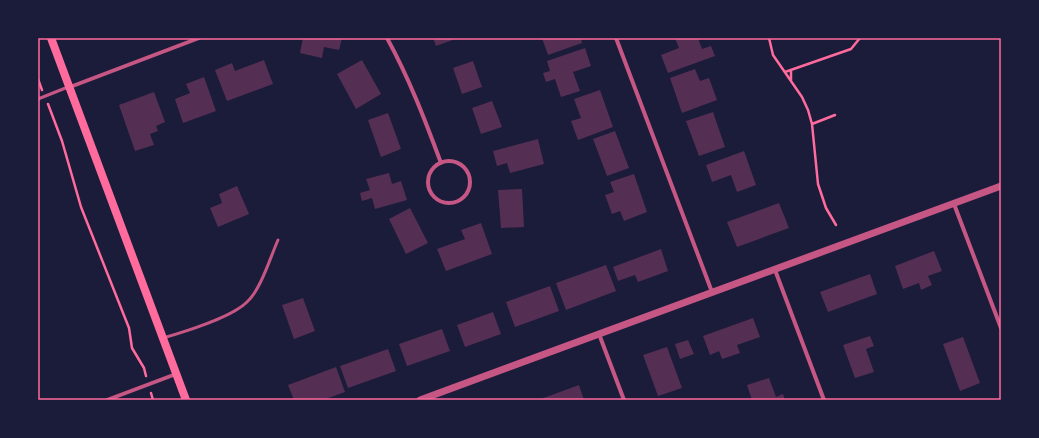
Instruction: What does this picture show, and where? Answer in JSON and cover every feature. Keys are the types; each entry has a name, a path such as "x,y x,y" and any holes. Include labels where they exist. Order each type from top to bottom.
{"main road":[{"path":"51,38 186,400"}],"street":[{"path":"70,87 199,38"},
{"path":"387,38 417,100 441,163"},
{"path":"616,38 712,292"},
{"path":"454,162 460,164 469,175 470,182 466,194 455,202 441,201 431,192 428,185 431,172 441,163 454,162"},
{"path":"420,400 1001,186"},
{"path":"954,204 1001,328"},
{"path":"775,270 824,400"},
{"path":"599,334 624,400"},
{"path":"107,400 176,374"}],"lane":[{"path":"38,99 70,87"},
{"path":"163,338 181,333 232,312 247,302 256,289 278,240"}],"path":[{"path":"769,38 773,55 802,97 812,124 818,184 826,208 836,225"},
{"path":"784,72 850,49 860,38"},
{"path":"791,70 791,80"},
{"path":"812,124 835,115"},
{"path":"53,117 66,151 74,185 129,328 132,348 144,368"}],"building":[{"path":"303,38 342,38 339,50 324,47 322,58 300,53"},
{"path":"433,38 458,38 436,46"},
{"path":"542,38 581,38 582,43 548,55"},
{"path":"675,38 698,38 702,49 711,46 715,56 668,73 661,55 679,48"},
{"path":"585,48 591,66 573,72 580,91 561,97 555,79 546,82 543,73 550,71 547,61"},
{"path":"264,60 273,84 227,101 215,70 232,63 235,71"},
{"path":"362,60 381,94 356,109 337,74"},
{"path":"473,61 482,87 462,94 453,68"},
{"path":"695,69 700,81 709,78 717,100 682,113 670,78"},
{"path":"204,77 216,111 183,123 175,99 190,93 186,84"},
{"path":"600,90 613,127 578,140 571,121 581,118 574,99"},
{"path":"154,92 165,122 156,126 158,131 150,134 154,145 135,151 119,105"},
{"path":"492,101 502,127 481,134 472,108"},
{"path":"713,112 725,147 699,156 686,121"},
{"path":"388,113 401,149 381,157 368,120"},
{"path":"615,131 629,168 607,176 593,139"},
{"path":"538,139 544,164 510,173 507,163 497,166 493,151"},
{"path":"744,151 756,185 737,192 731,175 712,182 706,165"},
{"path":"389,173 392,184 401,181 407,200 375,209 372,198 362,201 360,193 370,190 366,179"},
{"path":"634,174 647,212 624,221 620,211 612,214 605,195 614,192 610,182"},
{"path":"237,186 249,214 218,227 210,208 222,203 219,194"},
{"path":"522,189 524,227 501,228 498,190"},
{"path":"779,203 789,228 737,247 727,222"},
{"path":"410,208 428,243 406,254 389,219"},
{"path":"481,223 492,254 446,271 437,249 465,239 461,230"},
{"path":"661,249 668,271 638,282 635,275 618,281 613,267"},
{"path":"934,251 942,271 928,276 932,285 921,290 919,283 903,289 895,266"},
{"path":"606,265 616,291 566,310 556,283"},
{"path":"870,274 877,294 828,312 820,292"},
{"path":"550,286 559,311 515,327 506,302"},
{"path":"303,298 315,331 294,339 282,305"},
{"path":"493,312 501,334 465,347 457,325"},
{"path":"753,318 760,337 737,345 740,353 722,359 719,351 710,355 703,336"},
{"path":"442,329 450,351 407,366 399,344"},
{"path":"870,336 874,346 866,349 874,372 855,378 843,345"},
{"path":"963,337 980,383 960,391 943,344"},
{"path":"688,340 694,354 680,359 675,344"},
{"path":"667,347 682,388 658,396 643,355"},
{"path":"388,349 396,371 348,388 340,366"},
{"path":"336,367 345,392 323,400 294,400 288,385"},
{"path":"769,378 776,397 783,394 785,400 752,400 747,385"},
{"path":"579,385 584,400 538,400"}]}
